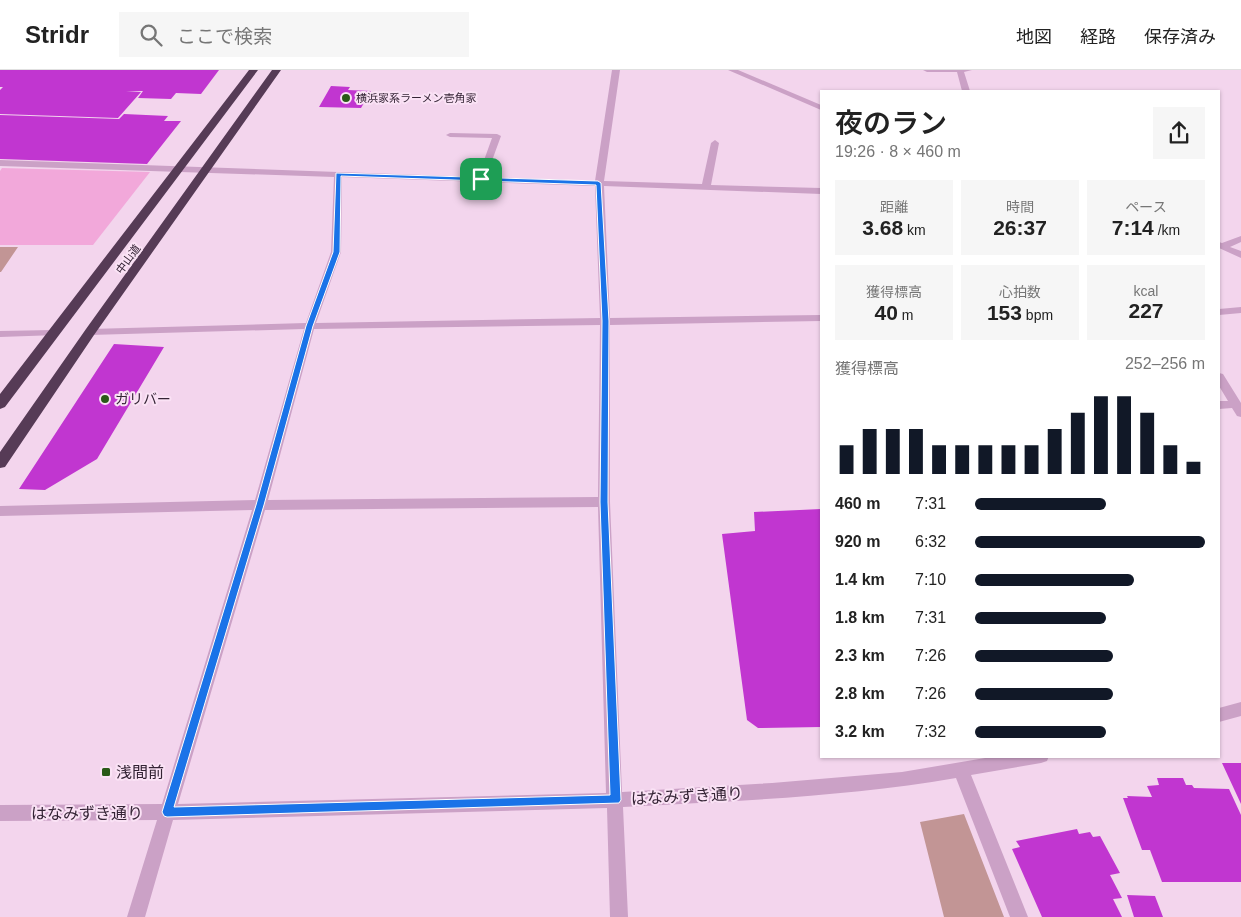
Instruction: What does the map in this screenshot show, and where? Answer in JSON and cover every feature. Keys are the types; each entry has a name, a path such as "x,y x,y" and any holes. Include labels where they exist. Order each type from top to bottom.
{"highway":[{"name":"中山道","path":"0,404 52,333 254,70"},
{"name":"中山道","path":"0,463 90,332 277,70"}],"street":[{"path":"616,70 598,183 605,321 604,502 619,917"},
{"path":"732,70 820,108"},
{"path":"927,70 963,70 966,90"},
{"path":"450,135 497,136 481,179"},
{"path":"706,187 714,143"},
{"path":"0,163 820,191"},
{"path":"136,917 260,505 310,326 336,252 338,174"},
{"path":"1221,246 1241,239"},
{"path":"1221,246 1241,255"},
{"path":"1220,312 1241,310"},
{"path":"90,332 310,326 820,318"},
{"path":"0,334 52,333"},
{"path":"1220,379 1238,408"},
{"path":"1220,405 1238,408"},
{"path":"0,511 260,505 604,502"},
{"path":"1220,715 1241,709"},
{"name":"はなみずき通り","path":"0,813 167,812 616,800 781,791 902,780 1030,758"},
{"path":"961,770 1019,917"}],"shaded area":[{"path":"0,247 18,247 1,272 0,272"},
{"path":"964,814 1004,917 944,917 920,822"}],"sand":[{"path":"2,168 150,172 93,245 0,245 0,171"}],"building":[{"path":"0,70 219,70 201,94 176,93 171,99 138,98 143,91 126,91 141,92 118,118 0,114 0,90 3,87 0,87"},
{"path":"331,86 350,87 348,90 371,91 361,108 319,107"},
{"path":"124,114 168,116 164,121 181,121 147,164 0,159 0,115 119,119"},
{"path":"114,344 164,347 97,459 45,490 19,489"},
{"path":"820,509 820,727 758,728 747,720 722,534 755,531 754,512"},
{"path":"1222,763 1241,763 1241,804"},
{"path":"1157,778 1183,778 1186,785 1192,785 1194,788 1229,789 1241,815 1241,882 1162,882 1150,850 1142,850 1123,798 1128,798 1127,796 1152,797 1147,786 1159,785"},
{"path":"1077,829 1079,834 1090,832 1093,837 1100,836 1120,873 1110,875 1122,898 1113,899 1122,917 1042,917 1012,849 1020,847 1016,841"},
{"path":"1127,895 1155,896 1163,917 1134,917"}],"place":[{"name":"横浜家系ラーメン壱角家","path":"346,98"},
{"name":"ガリバー","path":"105,399"},
{"name":"浅間前","path":"106,772"}],"route":[{"path":"338,174 481,179 598,183 605,321 604,502 616,800 167,812 260,505 310,326 336,252 338,174"}]}
